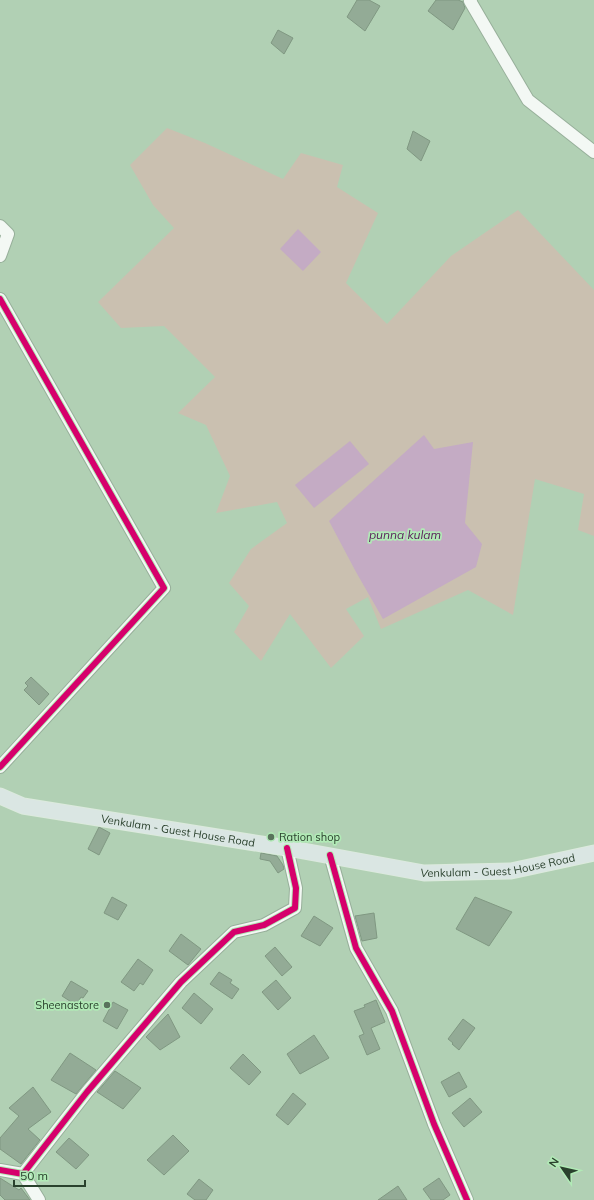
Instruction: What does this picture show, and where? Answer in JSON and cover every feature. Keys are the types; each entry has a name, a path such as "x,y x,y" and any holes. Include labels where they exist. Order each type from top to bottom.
{"main road":[{"name":"Venkulam - Guest House Road","path":"0,796 23,806 330,855 424,873 511,872 594,853"}],"street":[{"path":"470,0 528,100 594,152"},
{"path":"0,226 8,234 0,256"},
{"path":"0,299 164,588 0,767"},
{"path":"23,1174 87,1092 181,982 234,932 264,925 295,908 296,888 287,848"},
{"path":"330,855 356,948 392,1011 434,1124 467,1200"},
{"path":"0,1170 23,1174 39,1200"}],"shaded area":[{"path":"167,128 205,143 283,179 301,153 343,165 337,187 378,213 346,283 387,324 451,256 518,210 594,290 594,536 578,530 584,494 535,479 513,615 468,590 381,629 368,597 346,609 364,636 331,668 290,614 261,661 234,632 249,606 229,583 251,549 287,523 277,502 216,513 230,476 206,425 178,413 215,377 164,326 121,328 98,302 174,228 153,205 130,165"}],"water":[{"path":"298,229 321,252 303,271 280,249"},
{"name":"punna kulam","path":"424,435 434,449 473,442 465,523 482,544 476,567 383,619 329,521"},
{"path":"350,441 369,464 314,508 295,485"}],"building":[{"path":"357,0 369,0 380,6 365,31 347,17"},
{"path":"436,0 458,0 463,2 465,8 453,30 428,11"},
{"path":"278,30 293,38 284,54 271,43"},
{"path":"413,131 430,141 421,161 407,149"},
{"path":"31,677 49,694 39,705 24,690 28,686 25,683"},
{"path":"99,827 110,833 99,855 88,849"},
{"path":"261,853 277,856 284,869 278,873 270,861 260,859"},
{"path":"112,897 127,905 118,920 104,913"},
{"path":"475,897 512,912 489,946 456,929"},
{"path":"374,913 377,938 362,941 355,916"},
{"path":"314,916 333,928 320,946 301,936"},
{"path":"181,934 201,949 188,965 169,951"},
{"path":"275,947 292,967 282,976 265,956"},
{"path":"138,959 153,970 143,985 140,983 134,991 121,982"},
{"path":"219,972 232,980 230,983 239,989 232,999 210,984"},
{"path":"276,980 291,998 278,1010 262,992"},
{"path":"71,981 88,991 83,998 81,997 76,1005 62,996"},
{"path":"194,993 213,1009 201,1024 182,1008"},
{"path":"376,1000 385,1022 371,1028 380,1049 367,1055 359,1036 364,1034 354,1011 365,1007 364,1005"},
{"path":"113,1002 128,1010 117,1029 103,1021"},
{"path":"168,1014 180,1037 160,1050 146,1037"},
{"path":"463,1019 475,1028 459,1050 448,1039"},
{"path":"314,1035 329,1058 300,1074 287,1054"},
{"path":"70,1053 96,1070 76,1094 51,1080"},
{"path":"243,1054 261,1072 249,1085 230,1068"},
{"path":"115,1071 141,1088 123,1109 97,1092"},
{"path":"459,1072 467,1087 449,1097 441,1082"},
{"path":"33,1087 51,1112 28,1129 40,1140 21,1164 0,1149 0,1138 19,1116 9,1108"},
{"path":"293,1093 306,1104 288,1125 276,1115"},
{"path":"470,1098 482,1112 464,1127 452,1113"},
{"path":"173,1135 189,1151 164,1175 147,1160"},
{"path":"69,1138 89,1155 76,1169 56,1152"},
{"path":"0,1178 19,1190 21,1188 30,1200 5,1200 0,1195"},
{"path":"439,1178 450,1195 443,1200 431,1200 423,1189"},
{"path":"199,1179 213,1190 206,1200 195,1200 187,1194"},
{"path":"398,1186 407,1200 378,1200"}],"cycle path":[{"path":"0,299 164,588 0,767"},
{"path":"0,1170 23,1174 87,1092 181,982 234,932 264,925 295,908 296,888 287,848"},
{"path":"330,855 356,948 392,1011 434,1124 467,1200"}],"place":[{"name":"Ration shop","path":"271,837"},
{"name":"Sheenastore","path":"107,1005"}]}
